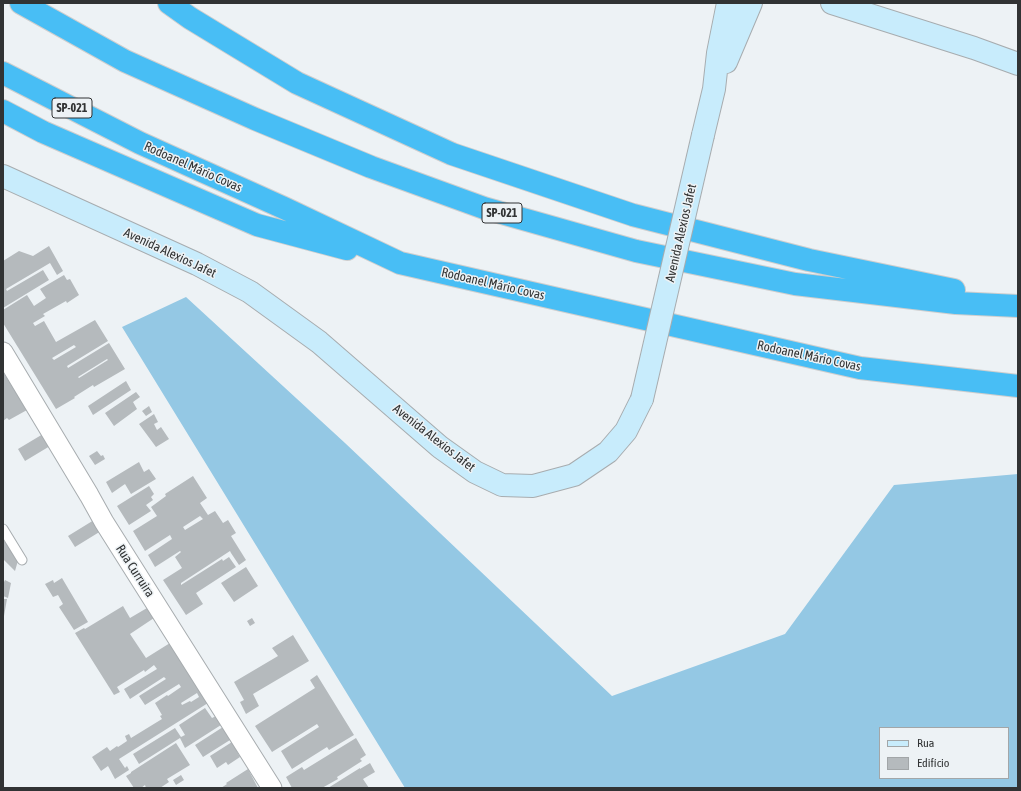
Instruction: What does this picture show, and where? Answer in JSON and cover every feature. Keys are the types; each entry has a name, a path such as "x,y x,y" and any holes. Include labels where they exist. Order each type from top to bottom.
{"highway":[{"name":"SP-021","path":"21,3 125,61 255,119 371,167 484,208 636,251 795,284 956,303 1018,306"},
{"path":"169,3 190,18 297,83 452,154 641,217 809,260 1018,303"},
{"name":"Rodoanel Mário Covas","path":"3,73 140,143 284,208 400,263 860,368 1018,386"},
{"path":"3,111 43,132 257,225 400,263"}],"main road":[{"name":"Avenida Alexios Jafet","path":"3,176 197,264 250,292 319,342 440,447 475,472 502,485 533,486 574,475 608,452 626,431 642,399 714,89 718,53 728,3"},
{"name":"Avenida Alexios Jafet","path":"714,89 751,3"},
{"path":"832,3 974,48 1018,64"},
{"path":"865,3 935,30 974,48"}],"street":[{"name":"Rua Curruira","path":"3,352 104,522 272,788"}],"lane":[{"path":"3,529 22,560"}],"shaded area":[{"path":"186,297 345,443 612,696 785,634 894,485 1018,474 1018,788 405,788 122,327"}],"building":[{"path":"49,246 63,271 57,275 50,263 6,289 7,291 43,270 49,280 3,308 3,261 19,251 33,256"},
{"path":"64,275 67,280 70,279 79,295 67,303 66,301 43,314 45,316 33,323 35,326 44,321 56,342 95,320 108,341 67,366 68,368 109,343 125,369 94,387 93,385 56,409 3,323 3,310 27,295 34,306 46,298 40,289","holes":["74,345 76,347 54,360 52,358","107,359 108,360 79,378 78,377"]},
{"path":"3,372 27,410 9,420 7,418 3,421"},
{"path":"126,381 131,390 93,415 88,406"},
{"path":"136,392 140,397 133,402 137,409 114,426 105,413"},
{"path":"149,406 152,412 146,416 142,411"},
{"path":"154,414 158,422 154,424 157,430 161,427 169,439 156,447 139,424"},
{"path":"43,434 50,446 25,461 18,449"},
{"path":"97,451 101,456 103,455 105,459 95,465 89,456"},
{"path":"139,462 144,472 149,469 156,479 131,494 125,484 112,493 106,482"},
{"path":"193,476 207,498 200,503 208,515 215,511 223,523 228,520 236,533 231,536 246,560 239,565 230,551 181,583 181,585 222,559 223,561 229,557 236,567 196,593 203,604 186,615 163,580 182,568 175,557 181,552 180,551 155,567 148,555 172,539 170,535 145,551 133,531 157,516 151,507 166,496 165,494","holes":["200,516 203,519 185,530 183,527"]},
{"path":"149,486 154,494 151,497 153,500 146,505 151,511 129,525 117,506"},
{"path":"94,520 101,531 75,547 68,536"},
{"path":"3,540 19,557 15,571 3,559"},
{"path":"246,567 258,586 234,602 221,583"},
{"path":"62,578 88,622 74,630 59,607 63,604 58,595 53,597 45,584 53,580 54,583"},
{"path":"5,580 11,583 8,598 3,596 3,584"},
{"path":"3,599 7,599 4,616 3,616"},
{"path":"123,606 130,618 147,608 154,618 130,634 146,658 170,643 208,703 119,759 125,768 127,766 129,770 115,779 108,766 101,771 92,757 107,747 110,751 117,746 118,747 127,741 125,736 129,734 131,738 162,719 160,716 162,715 155,703 181,687 179,684 145,705 139,696 166,679 164,677 130,699 124,689 157,669 154,665 145,672 144,670 117,687 120,692 114,695 75,633 84,628 85,629","holes":["197,693 199,697 191,702 190,701 182,705 181,703"]},
{"path":"252,618 255,623 250,626 247,621"},
{"path":"293,635 309,661 253,694 259,706 246,714 240,702 244,700 234,682 278,656 272,648"},
{"path":"317,675 354,735 329,750 327,747 292,769 281,751 319,727 317,724 272,752 255,726 315,688 310,680"},
{"path":"205,708 212,718 216,716 221,725 185,748 180,738 139,764 133,754 175,728 181,737 185,735 179,725"},
{"path":"223,727 230,740 203,757 195,745"},
{"path":"356,738 366,755 360,759 362,761 337,777 338,779 322,788 292,788 286,777 302,767 304,770"},
{"path":"232,742 240,757 228,765 226,762 217,768 210,756"},
{"path":"176,743 190,765 167,779 169,782 160,788 146,788 145,785 141,788 134,788 126,776"},
{"path":"370,763 375,772 363,779 369,788 328,788 360,768"},
{"path":"248,769 258,788 221,788 227,784 226,783"},
{"path":"181,775 184,780 176,785 173,780"}]}
